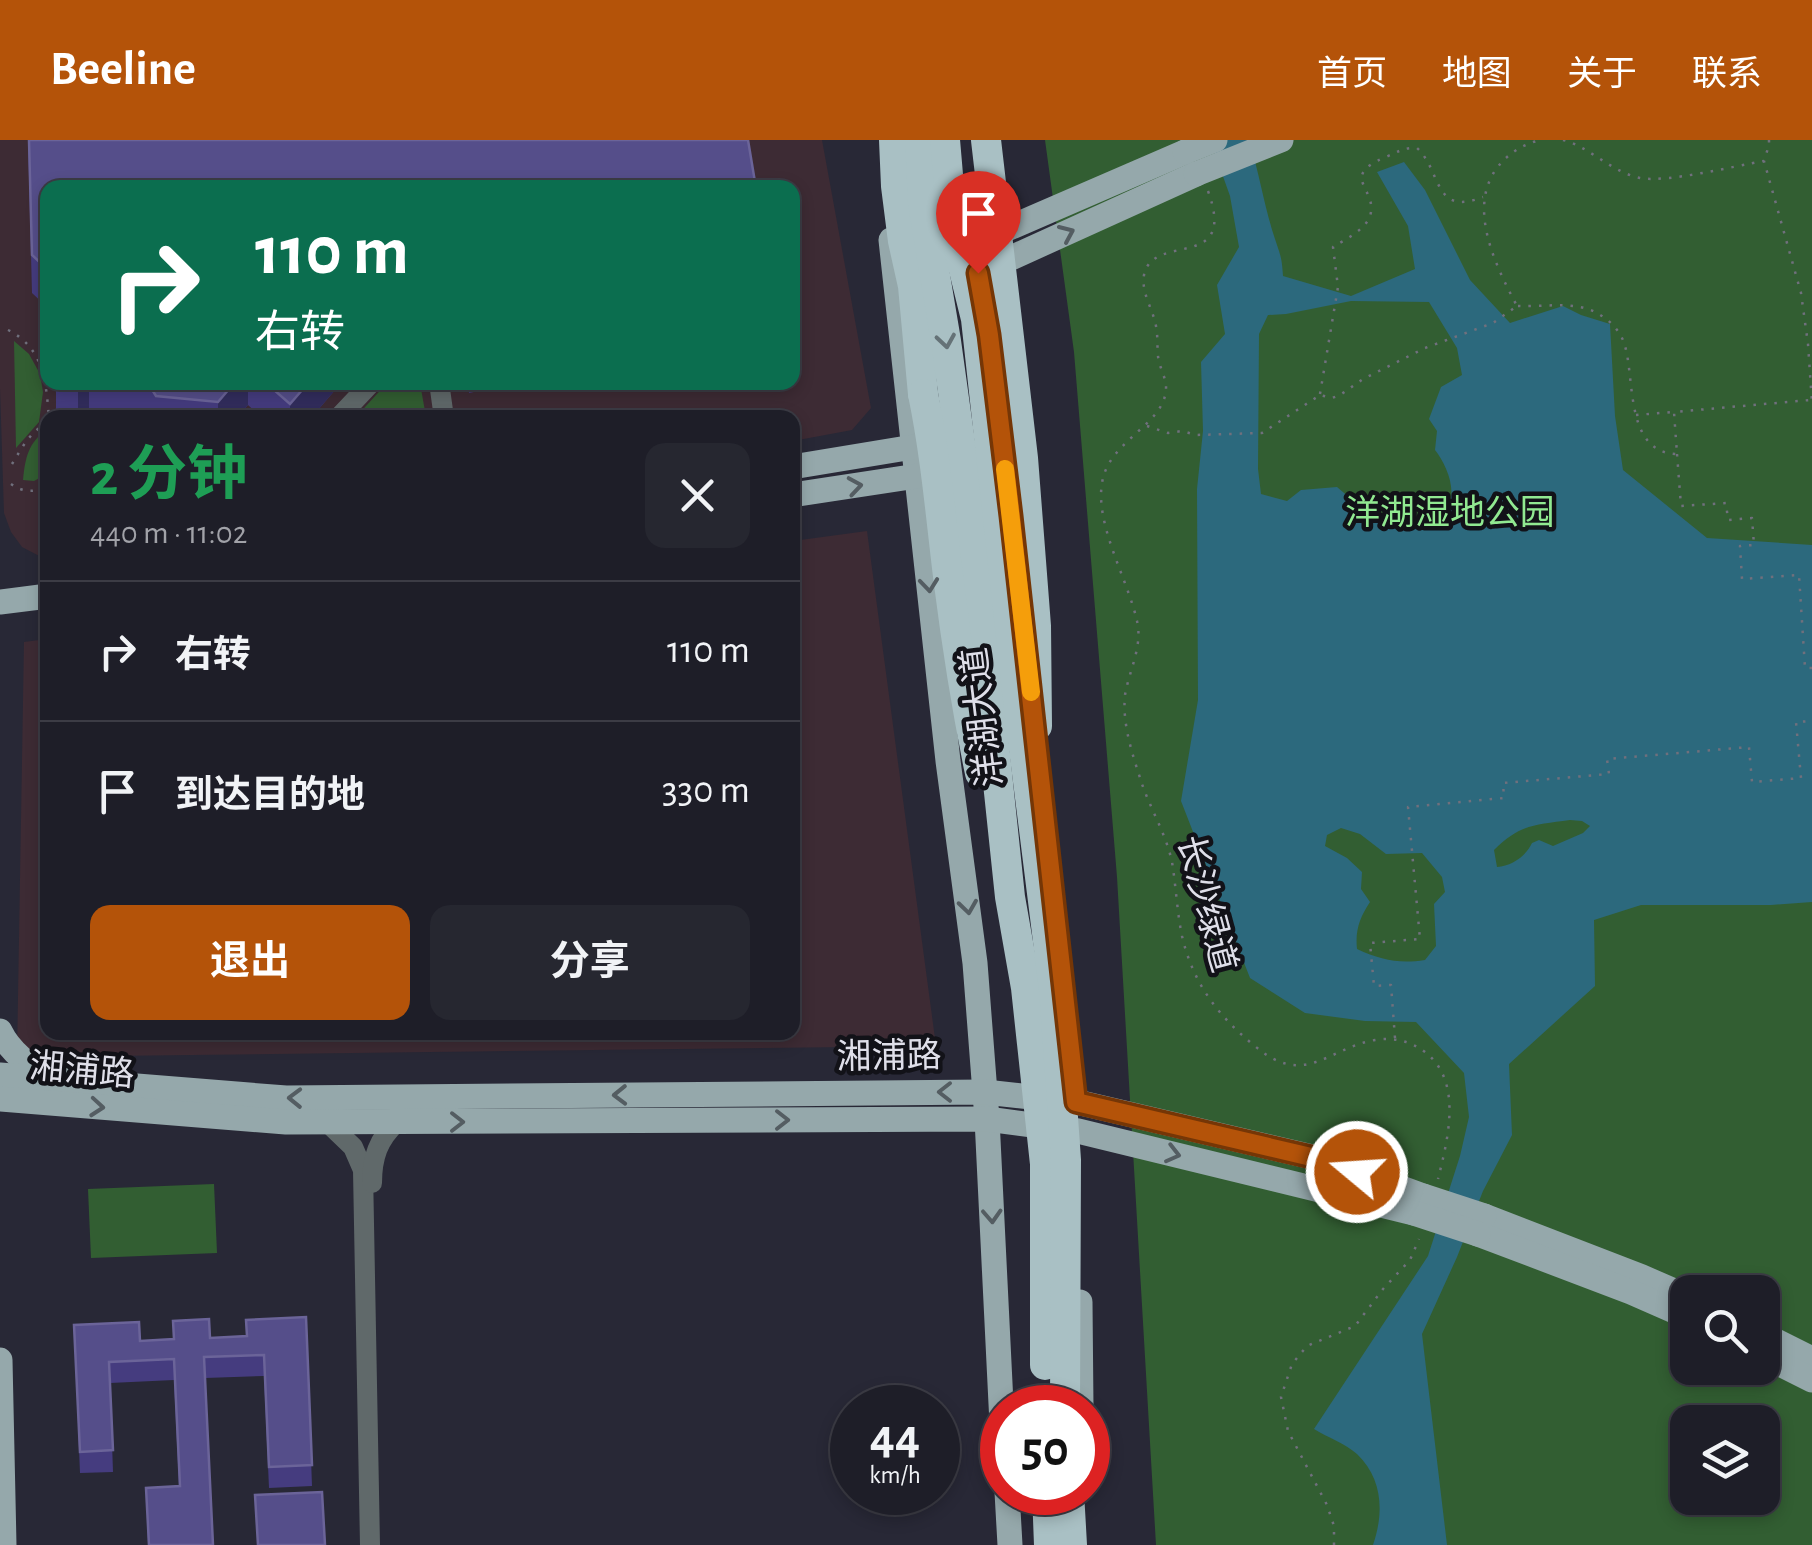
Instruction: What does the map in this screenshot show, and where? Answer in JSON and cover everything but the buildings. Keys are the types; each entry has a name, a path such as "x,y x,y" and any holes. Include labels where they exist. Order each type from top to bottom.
{"highway":[{"path":"894,140 902,241 913,286 922,394 934,452 970,725 992,836 1010,897"},
{"name":"洋湖大道","path":"920,140 924,204 969,507 1010,897 1026,988 1045,1164 1045,1385"},
{"name":"洋湖大道","path":"945,140 952,221 976,319 1054,989 1066,1160 1065,1385"},
{"path":"986,140 1032,563 1038,692 1036,812 1045,909"},
{"path":"1048,1515 1049,1545"},
{"path":"1070,1515 1072,1545"}],"main road":[{"name":"洋湖大道","path":"879,140 948,761 975,963 1000,1385"},
{"path":"954,140 989,335 1076,1102 1081,1385"},
{"path":"978,273 1196,172 1215,140"},
{"path":"970,245 1196,172 1281,140"},
{"path":"800,466 913,447"},
{"path":"800,494 917,476"},
{"path":"0,602 40,597"},
{"path":"0,614 40,610"},
{"path":"0,1031 26,1062 49,1079"},
{"name":"湘浦路","path":"0,1075 286,1098 985,1092 1076,1102 1324,1160 1670,1309"},
{"name":"湘浦路","path":"0,1099 286,1122 987,1119 1078,1131 1425,1203"},
{"name":"湘浦路","path":"1481,1225 1605,1262 1670,1289"},
{"path":"1780,1343 1812,1360"},
{"path":"0,1360 4,1545"},
{"path":"1780,1364 1812,1380"},
{"path":"1008,1515 1010,1545"},
{"path":"1082,1515 1082,1545"}],"street":[{"path":"346,410 364,390"},
{"path":"328,1122 353,1148 363,1170 370,1545"},
{"path":"379,1545 372,1170 380,1141 397,1122"}],"path":[{"path":"1517,306 1491,252 1484,222 1484,196 1495,168 1514,150 1541,140"},
{"path":"1563,140 1641,178 1667,178 1764,161"},
{"path":"1635,415 1811,402 1800,293 1764,161 1769,140"},
{"path":"1320,395 1338,286 1334,247 1369,220 1372,208 1362,183 1368,164 1417,148 1446,198 1471,202 1484,196"},
{"name":"长沙绿道","path":"1196,172 1213,206 1215,225 1200,245 1167,253 1144,270 1143,286 1156,324 1158,360 1166,384 1163,404 1111,457 1102,483 1102,512 1138,624 1125,698 1129,743 1171,860 1182,934 1191,968 1205,995 1258,1049 1283,1064 1319,1063 1371,1040 1395,1040"},
{"path":"1145,425 1168,434 1262,433 1320,395 1340,395 1425,348 1494,323 1517,306 1580,307 1597,312 1616,326 1625,344 1635,415 1643,435 1669,454 1677,454"},
{"path":"8,330 21,336 40,366"},
{"path":"1674,412 1681,506 1726,503 1728,520 1752,518 1754,545 1740,546 1742,579 1798,575 1806,668 1812,668"},
{"path":"12,464 40,426"},
{"path":"11,484 22,491 40,490"},
{"path":"1334,1545 1334,1526 1288,1431 1281,1397 1292,1364 1306,1346 1355,1326 1410,1260 1450,1107 1448,1084 1441,1069 1412,1043 1395,1040 1391,985 1374,986 1370,943 1420,938 1408,806 1504,798 1503,783 1609,774 1608,759 1749,747 1752,782 1801,778 1796,722 1812,721"}],"shaded area":[{"path":"0,140 822,140 871,408 852,430 800,440 800,410 40,410 40,556 22,547 4,513"},
{"path":"867,531 936,1046 17,1057 24,642 40,640 40,1040 800,1040 800,540"}],"green space":[{"name":"洋湖湿地公园","path":"1045,140 1812,140 1812,1545 1156,1545 1117,877 1074,352"},
{"path":"14,341 29,354 40,374 43,392 39,422 16,448"},
{"path":"381,390 421,390 425,410 362,410"},
{"path":"40,436 40,478 23,480 29,452"},
{"path":"214,1184 217,1253 91,1258 88,1189"}],"water":[{"path":"1210,140 1249,140 1283,276 1351,296 1415,269 1408,226 1377,172 1404,162 1425,190 1470,280 1510,323 1563,306 1610,324 1615,416 1623,470 1707,538 1812,545 1812,902 1641,905 1594,920 1595,986 1509,1064 1512,1135 1483,1191 1422,1334 1447,1545 1373,1545 1380,1509 1372,1474 1353,1450 1314,1429 1428,1256 1469,1117 1464,1073 1416,1022 1365,1021 1305,1013 1250,978 1181,801 1198,700 1201,362 1225,334 1217,285 1239,247 1230,196","holes":["1351,301 1429,302 1457,348 1462,375 1441,387 1429,419 1437,431 1435,450 1447,472 1451,498 1441,514 1414,528 1363,509 1337,487 1301,490 1287,501 1261,494 1259,334 1268,315","1570,820 1590,826 1553,846 1539,840 1532,843 1518,860 1497,867 1494,850 1529,827","1341,828 1360,834 1386,854 1422,853 1442,877 1445,892 1434,904 1436,946 1425,960 1390,960 1357,949 1359,924 1370,902 1361,889 1362,872 1325,846 1327,835"]}],"slow traffic":[{"path":"1005,469 1031,692"}],"route":[{"path":"978,273 1011,516 1076,1102 1324,1160 1357,1172"}]}
